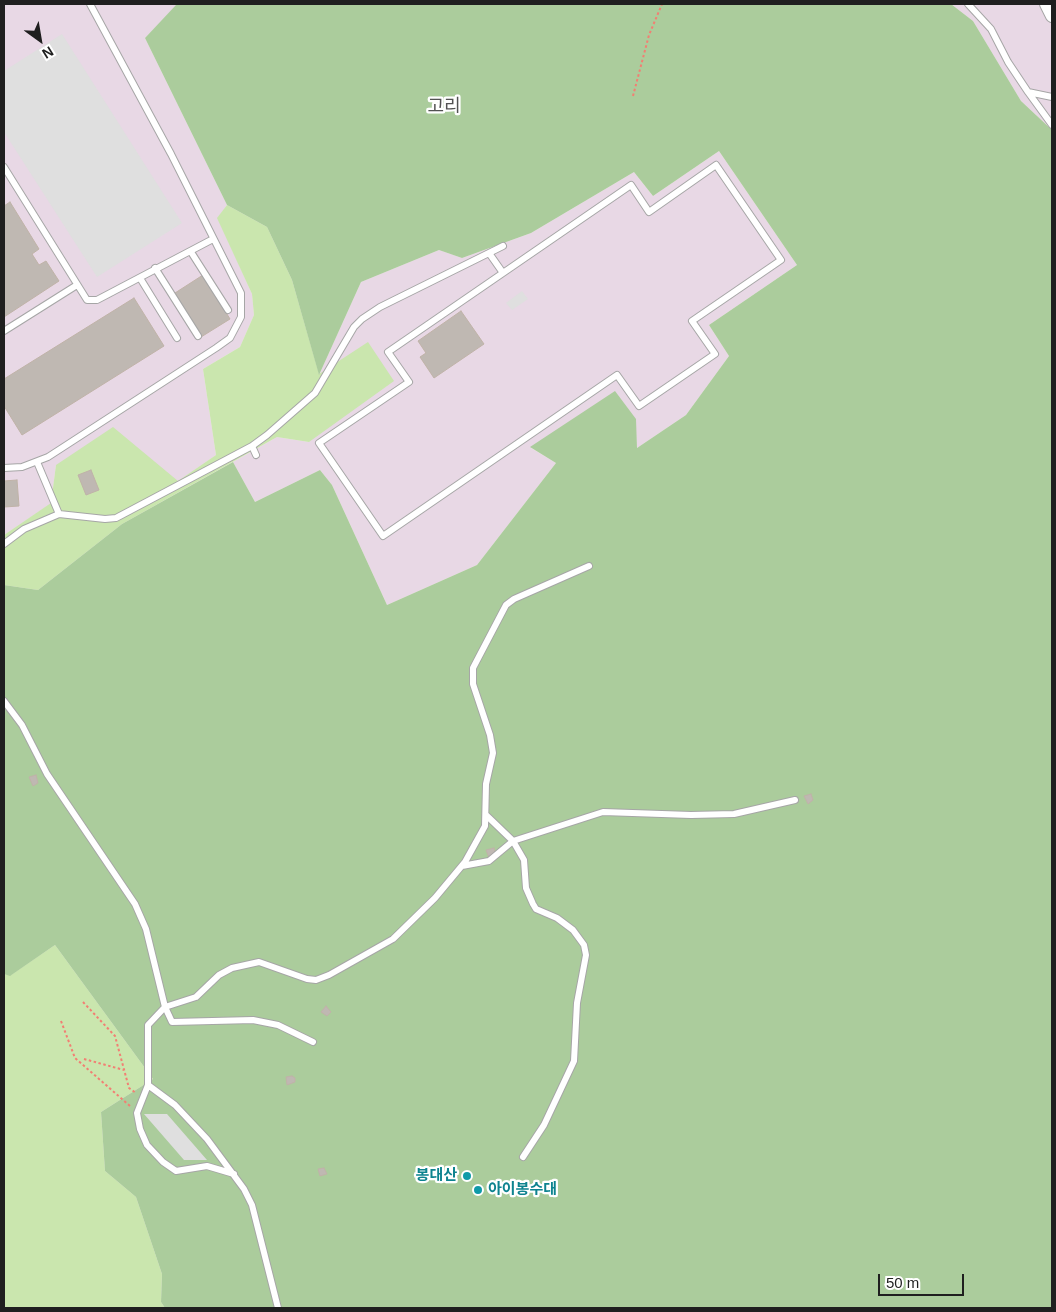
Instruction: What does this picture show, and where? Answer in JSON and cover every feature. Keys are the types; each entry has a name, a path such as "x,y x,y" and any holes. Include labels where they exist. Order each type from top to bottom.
{"street":[{"path":"1046,4 1052,16"}],"lane":[{"path":"4,468 22,467 37,462 230,338 241,317 242,298 171,154 90,4"},
{"path":"968,4 991,29 1028,92 1052,125"},
{"path":"1028,92 1052,97"},
{"path":"716,166 781,260 692,321 715,354 639,406 617,375 383,536 319,443 409,382 388,352 503,273 631,185 649,212 716,166"},
{"path":"4,167 87,300 92,301 140,278 155,268 191,252 213,239"},
{"path":"4,544 24,529 59,514 105,519 116,518 252,446 315,393 354,327 366,315 503,246"},
{"path":"191,252 228,310"},
{"path":"489,253 503,273"},
{"path":"155,268 198,336"},
{"path":"140,278 177,338"},
{"path":"4,331 78,285"},
{"path":"252,446 256,455"},
{"path":"37,462 59,514"},
{"path":"234,1174 208,1166 176,1171 163,1162 147,1145 140,1129 137,1113 148,1085 148,1025 165,1007 196,997 219,975 232,968 259,962 307,979 316,980 393,939 434,898 462,866 485,826 486,784 492,753 490,736 473,684 473,668 506,605 514,599 589,566"},
{"path":"4,701 25,730 47,774 135,904 146,929 165,1007 172,1022 253,1020 278,1025 313,1042"},
{"path":"462,866 489,860 515,844 603,812 690,816 734,814 795,800"},
{"path":"486,815 515,844 524,860 526,888 536,909 557,918 573,930 584,945 586,955 577,1003 574,1061 544,1125 523,1157"},
{"path":"148,1085 175,1105 207,1139 234,1174 252,1205 278,1308"}],"path":[{"path":"633,96 649,35 662,4"},
{"path":"83,1002 115,1036 129,1088 142,1097"},
{"path":"61,1021 75,1058 137,1113"},
{"path":"84,1059 124,1070"}],"shaded area":[{"path":"4,4 189,4 176,6 145,38 227,205 218,218 252,294 254,315 240,347 203,369 216,455 179,481 56,465 51,504 4,535"},
{"path":"951,4 1052,4 1052,130 1021,101 973,21"},
{"path":"62,34 182,223 97,277 4,132 4,71"},
{"path":"719,151 797,265 709,325 729,356 686,415 637,448 635,419 531,448 556,463 477,565 387,605 332,485 320,470 255,502 233,462 277,437 309,442 319,375 361,282 439,250 462,258 531,233 634,172 653,196"},
{"path":"522,291 528,299 512,310 506,303"},
{"path":"144,1114 167,1114 207,1160 184,1160"}],"green space":[{"path":"951,4 973,21 1021,101 1052,130 1052,1308 165,1308 161,1302 162,1274 136,1197 105,1171 101,1112 153,1079 55,945 10,976 4,974 4,585 38,590 122,524 233,462 255,502 320,470 332,485 387,605 477,565 556,463 530,447 615,391 636,419 637,448 686,415 729,356 709,325 797,265 719,151 653,196 634,172 531,233 462,258 439,250 361,282 319,375 292,280 267,227 227,205 145,38 176,5"},
{"path":"227,205 267,227 292,280 319,374 368,342 394,381 309,442 277,437 122,524 38,590 4,585 4,535 51,503 56,465 113,427 178,481 216,455 203,369 240,347 254,315 252,294 217,218"},
{"path":"55,945 153,1079 101,1112 105,1171 136,1197 162,1274 161,1302 165,1308 4,1308 4,974 11,975"}],"building":[{"path":"10,202 39,249 32,254 39,265 46,261 59,281 4,317 4,206"},
{"path":"203,275 230,319 201,337 175,293"},
{"path":"134,298 164,346 22,435 4,406 4,379"},
{"path":"461,311 484,344 434,378 420,357 426,353 418,341"},
{"path":"91,470 99,490 86,495 78,475"},
{"path":"17,480 19,506 4,507 4,481"},
{"path":"36,775 38,783 33,786 29,777"},
{"path":"811,794 813,800 808,804 804,796"},
{"path":"494,848 495,853 489,858 486,850"},
{"path":"326,1006 331,1012 327,1016 321,1012"},
{"path":"292,1076 295,1078 295,1082 287,1085 286,1077"},
{"path":"324,1168 327,1174 320,1176 318,1169"}],"place":[{"name":"봉대산","path":"467,1176"},
{"name":"아이봉수대","path":"478,1190"}],"district":[{"name":"고리","path":"444,107"}]}
